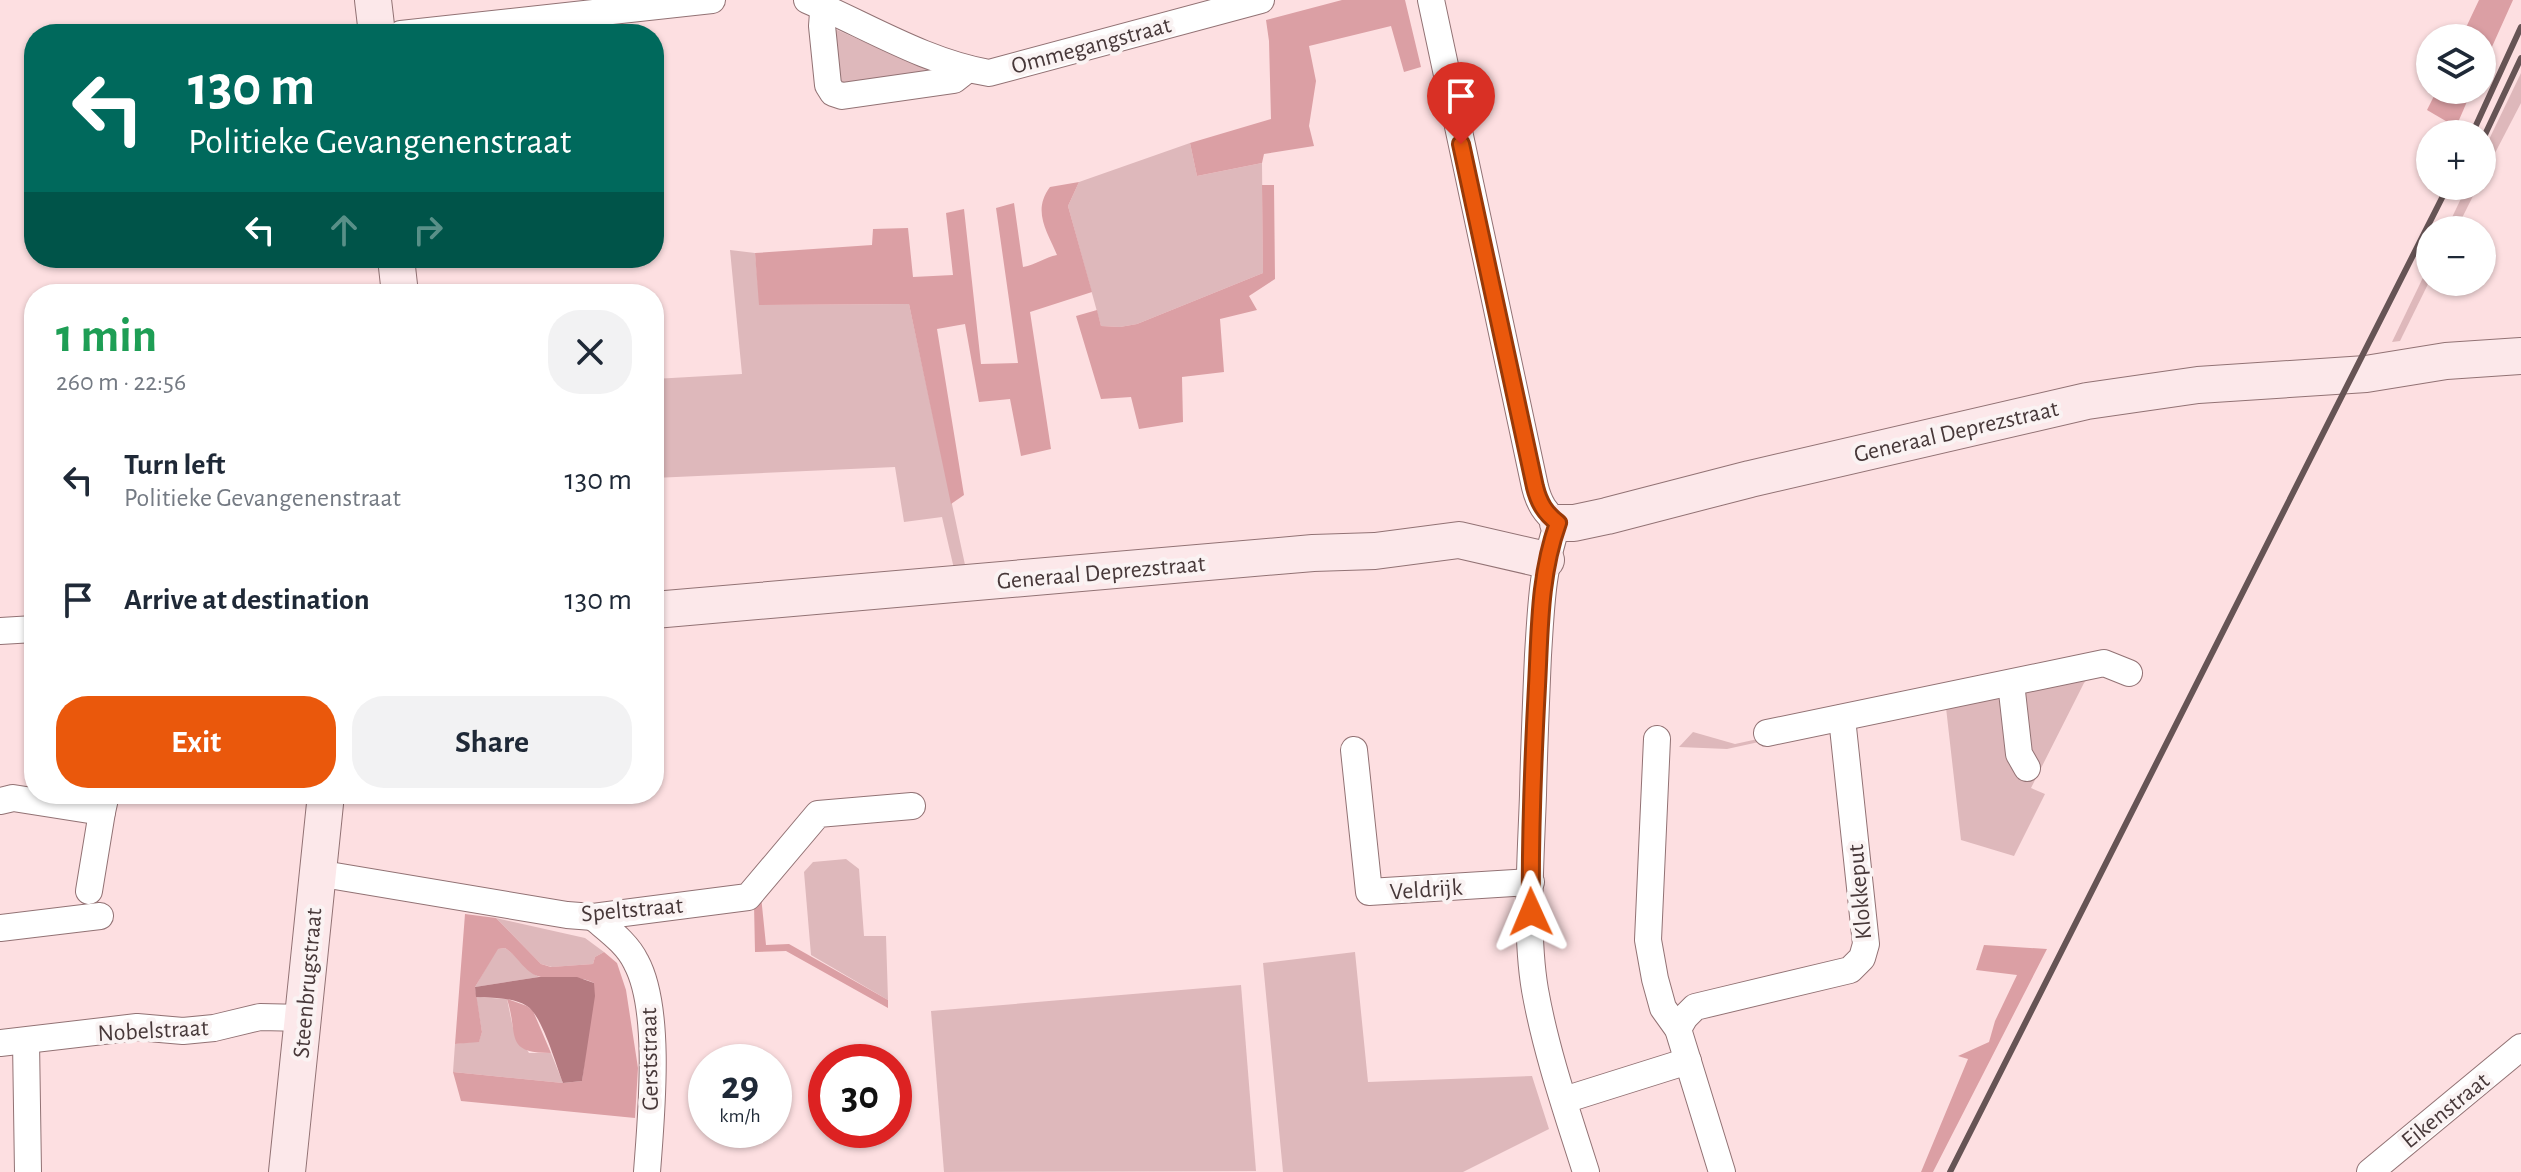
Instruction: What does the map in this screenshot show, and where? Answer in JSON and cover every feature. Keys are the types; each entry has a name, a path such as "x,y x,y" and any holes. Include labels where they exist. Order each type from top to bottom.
{"street":[{"path":"373,0 376,24"},
{"path":"492,24 712,0"},
{"name":"Ommegangstraat","path":"819,2 852,23 968,69 989,73 1261,0"},
{"path":"1431,0 1538,500 1558,523 1542,583 1535,717 1531,882 1535,987 1548,1046 1586,1172"},
{"name":"Ommegangstraat","path":"819,2 828,85 833,93 842,96 954,80 968,69"},
{"name":"Generaal Deprezstraat","path":"1558,523 1607,516 1750,479 2087,401 2198,385 2360,374 2446,361 2521,356"},
{"name":"Generaal Deprezstraat","path":"664,609 1313,553 1375,551 1459,540 1546,560"},
{"path":"0,631 24,630"},
{"path":"1767,733 2104,663 2129,673"},
{"path":"2011,683 2019,754 2027,768"},
{"name":"Klokkeput","path":"1678,1029 1695,1007 1850,970 1862,958 1866,944 1842,718"},
{"path":"1657,739 1648,940 1663,1008 1678,1029 1722,1172"},
{"name":"Veldrijk","path":"1354,750 1369,892 1531,882"},
{"path":"0,801 24,799"},
{"path":"89,891 104,804"},
{"name":"Steenbrugstraat","path":"287,1172 325,804"},
{"name":"Speltstraat","path":"317,873 593,917 748,897 818,814 912,806"},
{"path":"0,928 100,916"},
{"name":"Gerststraat","path":"593,917 621,941 636,962 648,995 653,1089 647,1172"},
{"name":"Nobelstraat","path":"13,1042 137,1027 183,1031 214,1028 260,1017 305,1018"},
{"path":"13,1042 28,1172"},
{"name":"Eikenstraat","path":"2370,1172 2521,1047"},
{"path":"1564,1100 1688,1061"}],"shaded area":[{"path":"1342,0 1405,0 1421,67 1404,72 1391,26 1309,46 1316,81 1309,126 1314,146 1264,154 1262,163 1197,176 1190,143 1271,119 1266,20"},
{"path":"2479,0 2513,0 2496,38 2496,24 2468,24"},
{"path":"835,29 940,75 845,86 836,83"},
{"path":"2521,73 2521,103 2496,151 2496,125"},
{"path":"2430,104 2466,104 2459,120 2444,120 2427,110"},
{"path":"1190,143 1197,176 1262,163 1263,273 1137,324 1101,326 1068,206 1079,182"},
{"path":"1079,182 1068,206 1092,292 1030,312 1051,449 1021,456 1010,399 979,402 965,324 937,329 964,495 951,504 909,304 759,305 755,253 872,245 873,229 908,228 913,277 953,275 946,213 964,209 981,364 1018,363 996,208 1014,203 1023,267 1028,266 1057,255 1042,213 1042,204 1050,187"},
{"path":"1262,185 1274,185 1275,279 1249,296 1257,310 1220,319 1224,372 1182,377 1183,422 1139,429 1131,397 1101,399 1076,316 1097,310 1101,326 1137,324 1263,273"},
{"path":"2460,200 2471,200 2463,216 2453,216"},
{"path":"730,250 755,253 760,305 909,304 967,574 955,573 942,517 904,522 895,467 664,478 664,378 742,374"},
{"path":"2416,292 2416,296 2422,296 2400,341 2392,342"},
{"path":"2092,674 2084,683 2031,788 2045,794 2014,856 1961,840 1944,690"},
{"path":"1693,732 1735,744 1767,737 1768,740 1727,749 1679,747"},
{"path":"846,859 859,869 864,936 886,936 888,1000 811,955 804,872 813,862"},
{"path":"761,896 766,945 789,944 888,1000 888,1008 786,951 755,952 754,904"},
{"path":"465,914 496,918 541,964 551,967 593,964 595,957 604,952 617,963 626,990 638,1068 635,1118 461,1101 453,1072 563,1083 582,1081 594,983 535,975 505,948 498,949 475,987 482,1032 479,1042 455,1044"},
{"path":"496,918 585,938 604,952 595,957 593,964 552,967 541,964"},
{"path":"1984,945 2047,949 1933,1172 1921,1172 1968,1059 1958,1056 1989,1042 1995,1021 2017,975 1976,970"},
{"path":"505,948 539,977 475,987 497,949"},
{"path":"1355,952 1368,1082 1532,1076 1549,1129 1463,1172 1283,1172 1263,963"},
{"path":"539,977 577,977 594,983 595,996 582,1081 563,1083 538,1019 527,1006 508,999 476,997 475,987"},
{"path":"1241,985 1256,1171 944,1172 931,1011"},
{"path":"476,997 507,999 513,1028 529,1053 551,1053 563,1083 453,1072 455,1044 479,1041 482,1032"},
{"path":"507,999 533,1011 551,1053 526,1050 519,1045"}],"railway":[{"path":"2478,120 2521,27"},
{"path":"2492,120 2521,58"},
{"path":"1950,1172 2441,200"}],"route":[{"path":"1461,144 1538,500 1558,523 1542,583 1535,717 1531,912"}]}
